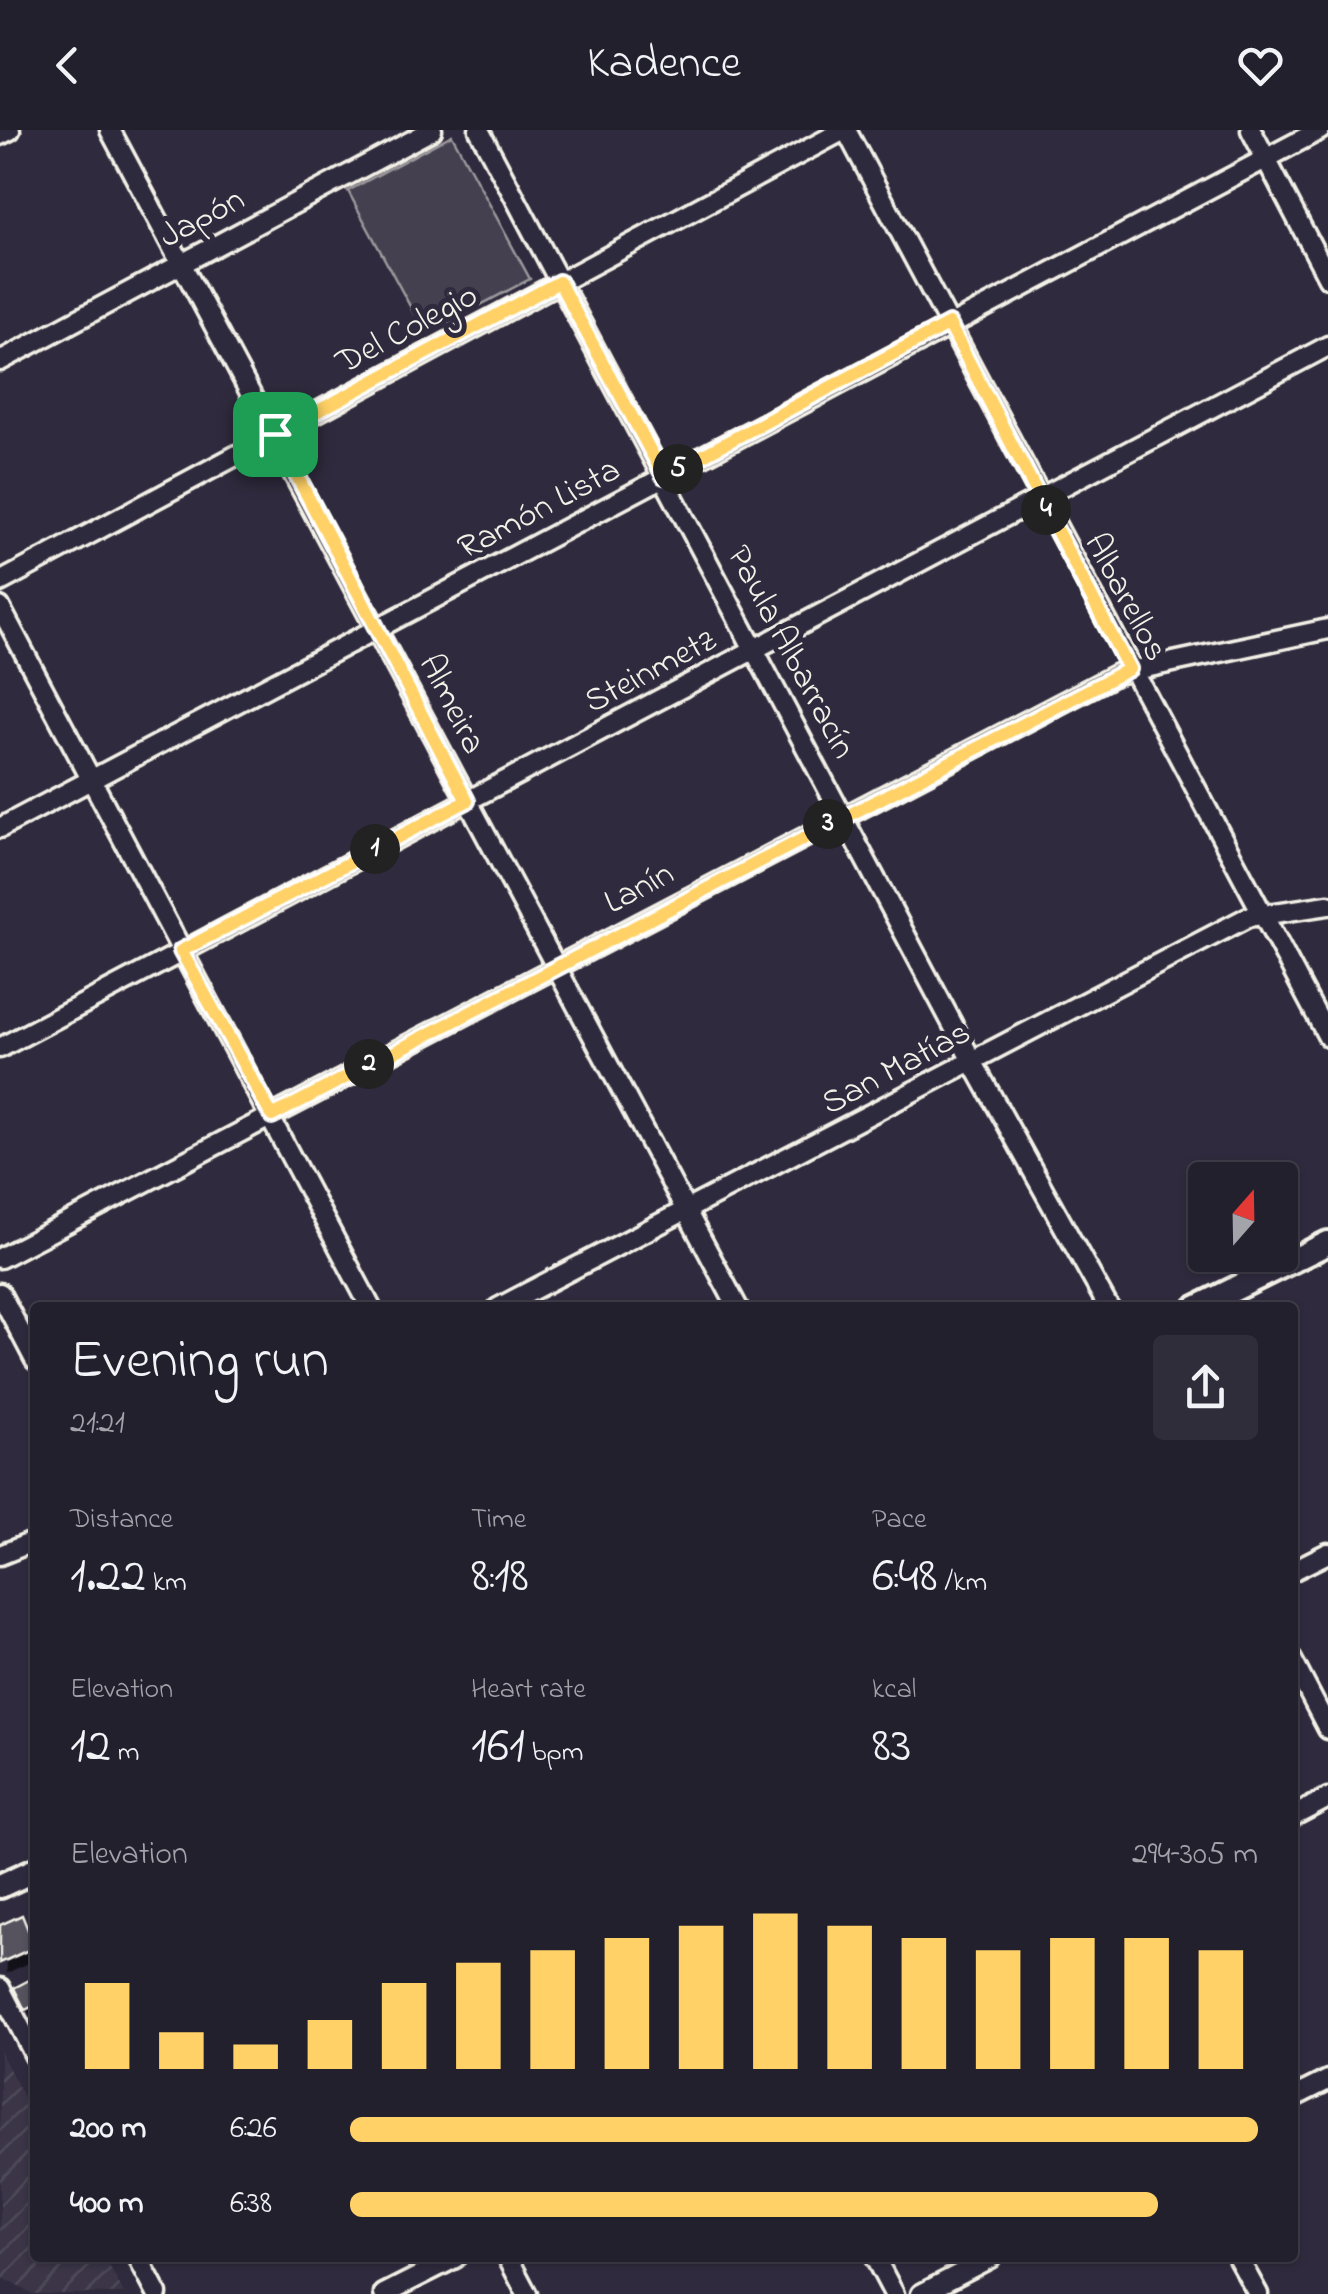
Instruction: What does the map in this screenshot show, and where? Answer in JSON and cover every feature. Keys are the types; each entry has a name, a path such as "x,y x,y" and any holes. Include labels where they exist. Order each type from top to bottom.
{"main road":[{"path":"1208,1302 1328,1243"},
{"path":"0,1886 30,1872"}],"street":[{"path":"0,135 10,130"},
{"name":"Almeira","path":"110,130 380,628 467,801 735,1302"},
{"name":"Japón","path":"0,360 432,130"},
{"name":"Paula Albarracín","path":"479,130 972,1061 1106,1302"},
{"name":"Del Colegio","path":"0,582 845,130"},
{"name":"Albarellos","path":"845,130 1328,1038"},
{"path":"1251,130 1328,278"},
{"name":"Ramón Lista","path":"0,828 1320,130"},
{"name":"Steinmetz","path":"0,1048 1328,346"},
{"path":"0,607 369,1302"},
{"name":"Lanín","path":"0,1258 1129,669 1328,629"},
{"name":"San Matías","path":"510,1302 1260,912 1328,904"},
{"path":"0,1293 30,1350"},
{"path":"0,1555 30,1544"},
{"path":"1298,1569 1328,1553"},
{"path":"1298,1672 1328,1729"},
{"path":"1298,1814 1328,1798"},
{"path":"0,1988 30,2046"},
{"path":"1298,2095 1328,2080"},
{"path":"140,2262 156,2294"},
{"path":"384,2294 446,2262"},
{"path":"510,2262 527,2294"},
{"path":"877,2262 894,2294"},
{"path":"921,2294 982,2262"},
{"path":"1240,2262 1258,2294"}],"shaded area":[{"path":"452,135 530,279 425,334 348,191"},
{"path":"0,2051 30,2109 30,2262 107,2262 124,2294 32,2294 0,2277"}],"building":[{"path":"22,1915 30,1935 30,1949 0,1963 0,1925"},
{"path":"30,1980 30,2008 25,2010 14,1988"}],"route":[{"path":"559,282 664,476 949,324 1129,669 272,1116 181,951 467,801 380,628 275,434 559,282"}]}
